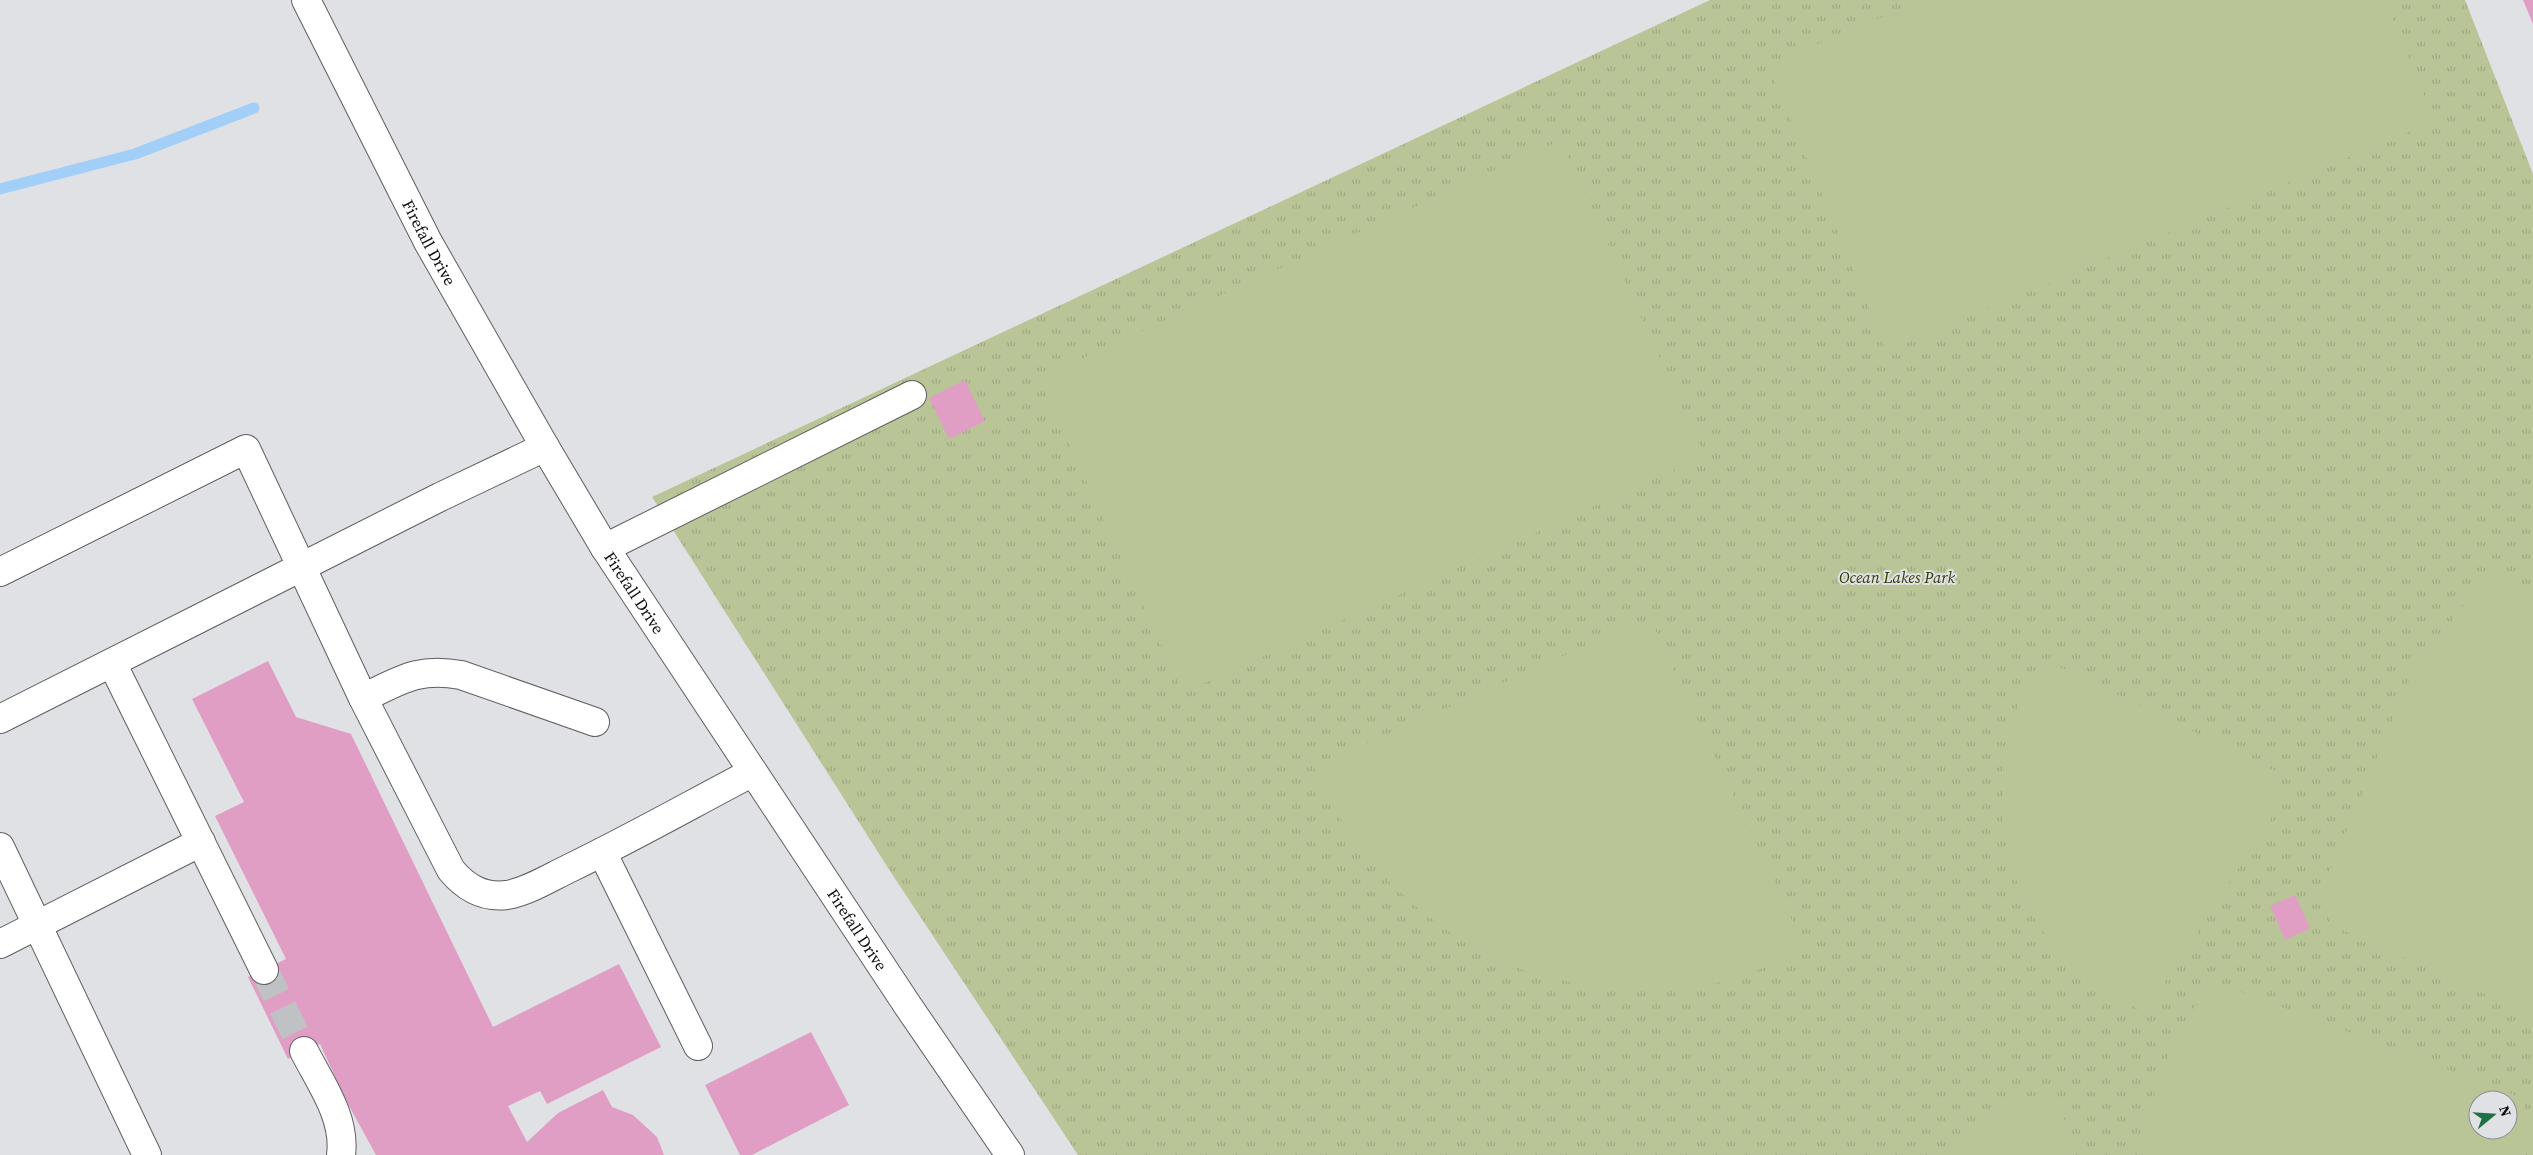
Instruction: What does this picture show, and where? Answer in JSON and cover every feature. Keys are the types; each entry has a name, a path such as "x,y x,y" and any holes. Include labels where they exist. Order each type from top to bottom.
{"street":[{"name":"Firefall Drive","path":"306,0 428,242 605,548 1010,1155"},
{"path":"605,548 912,395"},
{"path":"3,709 112,663 545,446"},
{"path":"0,572 246,449 363,698 452,870 462,883 476,892 491,895 508,895 602,852 753,772"},
{"path":"112,663 264,970"},
{"path":"363,698 423,672 441,672 461,675 595,722"},
{"path":"0,944 201,842"},
{"path":"0,847 147,1155"},
{"path":"602,852 698,1046"},
{"path":"304,1052 338,1117 343,1141 341,1155"}],"green space":[{"name":"Ocean Lakes Park","path":"1710,0 2465,0 2533,174 2533,1155 1078,1155 890,871 652,497"},
{"path":"1922,0 2385,0 2435,121 1887,351 1768,65"},
{"path":"1561,140 1704,456 1183,693 1039,378"},
{"path":"2491,568 2533,589 2533,1013 2516,1008 2331,925 2319,896 2412,675"},
{"path":"1635,624 1655,629 1806,950 1735,978 1685,988 1633,989 1606,987 1554,979 1529,972 1484,953 1462,940 1419,909 1399,891 1380,872 1350,834 1314,767"},
{"path":"2041,658 2276,771 2284,798 2145,1013 2093,983 2059,952 2038,924 2022,894 2010,861 2004,827 2002,792 2006,757 2014,721"},
{"path":"2210,980 2501,1090 2468,1090 2468,1140 2518,1140 2518,1096 2533,1126 2525,1155 2143,1155 2140,1132 2174,1043"},
{"path":"2057,1092 2074,1155 1937,1155 1980,1119 2023,1098"}],"building":[{"path":"2523,0 2533,0 2533,24"},
{"path":"965,380 985,421 949,439 929,398"},
{"path":"268,661 296,717 351,734 493,1027 619,964 661,1047 547,1104 540,1091 508,1106 527,1142 558,1113 603,1090 612,1107 633,1115 657,1137 664,1155 376,1155 348,1104 320,1044 288,1059 248,977 286,959 215,816 244,802 192,699"},
{"path":"2295,895 2310,928 2285,940 2270,906"},
{"path":"811,1032 849,1105 752,1155 740,1155 705,1085"}],"waterway":[{"path":"0,189 135,154 254,108"}],"tunnel":[{"path":"264,970 304,1051"}]}
